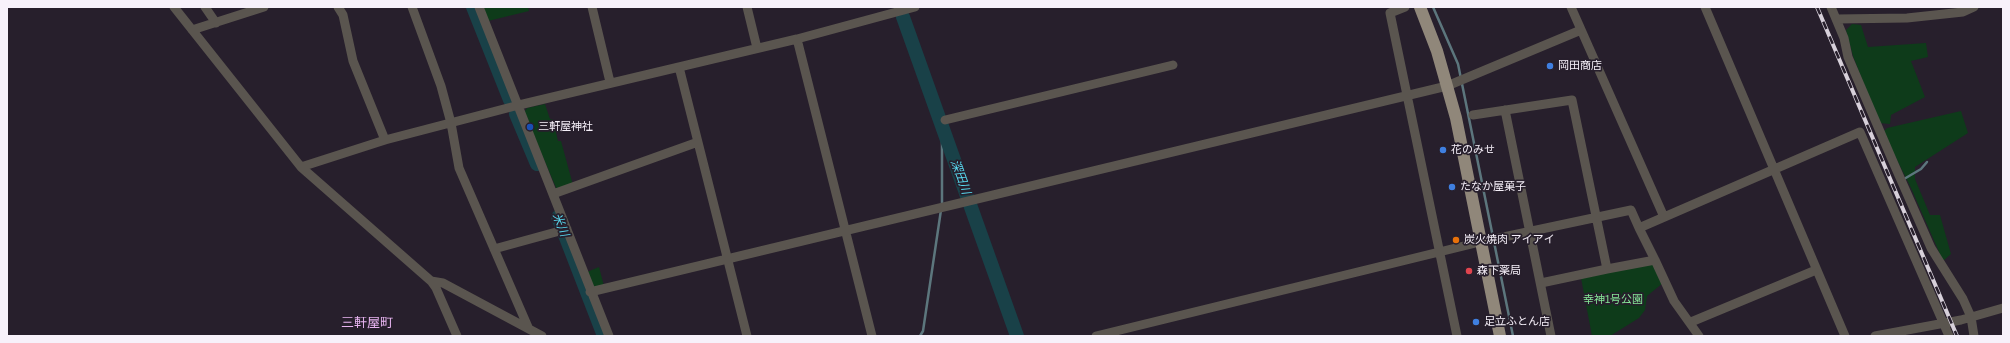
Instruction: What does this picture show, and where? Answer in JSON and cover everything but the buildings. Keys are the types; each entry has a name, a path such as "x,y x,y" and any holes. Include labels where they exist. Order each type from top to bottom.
{"main road":[{"path":"1420,7 1447,86 1456,118 1500,336"}],"street":[{"path":"174,7 300,167 431,281 436,288 457,336"},
{"path":"205,7 216,23"},
{"path":"192,30 264,7"},
{"path":"338,7 343,16 353,61 385,140"},
{"path":"412,7 441,86 459,168 528,327"},
{"path":"479,7 519,104 590,292 609,336"},
{"path":"592,7 610,82"},
{"path":"747,7 757,48"},
{"path":"300,167 385,140 519,104 797,39 896,10 915,7"},
{"path":"1405,7 1390,14 1408,95 1456,336"},
{"path":"1571,7 1664,217"},
{"path":"1705,7 1845,336"},
{"path":"1831,7 1844,38 1848,57 1930,248 1963,299 1971,317 1974,336"},
{"path":"1837,19 1907,18 1963,12 1974,7"},
{"path":"590,292 845,232 1447,86 1581,30"},
{"path":"797,39 872,336"},
{"path":"945,120 1173,65"},
{"path":"679,67 747,336"},
{"path":"1473,116 1572,100 1607,269"},
{"path":"1505,110 1551,336"},
{"path":"1639,228 1860,132 1949,336"},
{"path":"553,194 698,142"},
{"path":"1096,336 1480,242 1631,210 1674,301 1680,312 1691,322 1699,336"},
{"path":"494,249 567,230"},
{"path":"1541,283 1655,260"},
{"path":"1691,322 1816,270"},
{"path":"431,281 443,283 519,325 528,327 542,336"},
{"path":"1875,336 1944,324 2003,308"}],"green space":[{"path":"528,7 529,11 488,21 483,8"},
{"path":"1852,24 1861,25 1868,47 1926,43 1928,57 1911,61 1925,97 1891,115 1890,124 1879,123 1853,56 1846,30"},
{"path":"545,104 550,119 553,119 558,141 561,141 573,185 557,190 525,115 527,108"},
{"path":"1961,111 1968,133 1915,167 1915,179 1930,215 1940,215 1951,254 1943,261 1911,188 1883,132 1887,128"},
{"name":"幸神1号公園","path":"1650,262 1655,265 1663,283 1647,296 1645,310 1639,318 1610,336 1592,336 1581,278"},
{"path":"599,267 604,286 593,288 587,272"}],"waterway":[{"name":"米川","path":"473,7 510,100"},
{"path":"1433,7 1458,64 1513,336"},
{"name":"深田川","path":"903,17 1017,336"},
{"name":"米川","path":"516,114 537,164"},
{"path":"942,122 942,206"},
{"path":"1904,179 1921,169 1927,162"},
{"path":"920,336 923,331 941,210"},
{"name":"米川","path":"558,217 604,336"}],"railway":[{"path":"1817,7 1957,336"}],"place":[{"name":"岡田商店","path":"1550,66"},
{"name":"三軒屋神社","path":"530,127"},
{"name":"花のみせ","path":"1443,150"},
{"name":"たなか屋菓子","path":"1452,187"},
{"name":"炭火焼肉 アイアイ","path":"1456,240"},
{"name":"森下薬局","path":"1469,271"},
{"name":"足立ふとん店","path":"1476,322"}],"district":[{"name":"三軒屋町","path":"367,324"}]}
